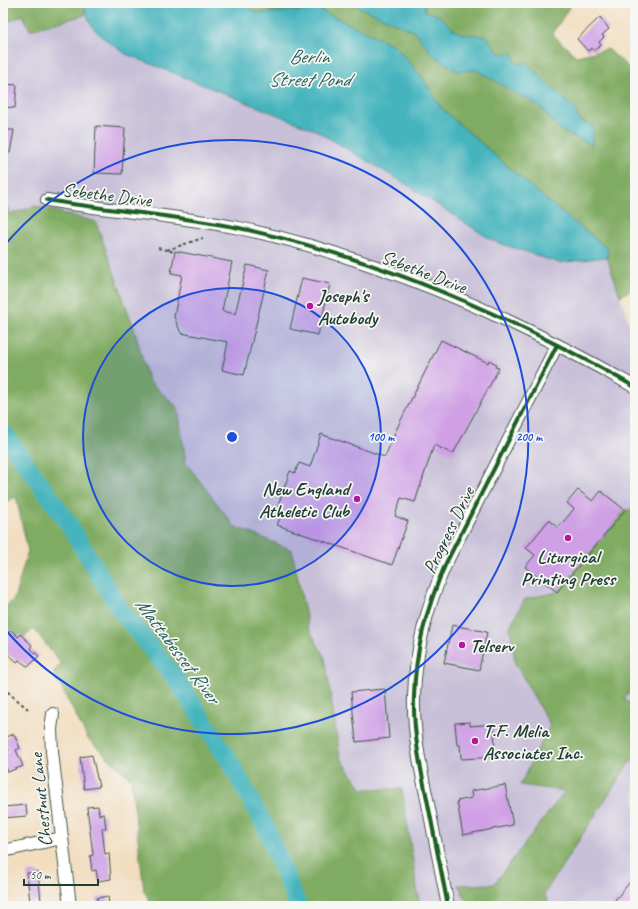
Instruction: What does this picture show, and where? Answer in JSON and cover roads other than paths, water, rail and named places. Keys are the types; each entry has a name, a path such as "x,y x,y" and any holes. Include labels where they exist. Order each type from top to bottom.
{"street":[{"name":"Sebethe Drive","path":"47,200 200,221 263,234 370,265 456,297 557,345 635,387"},
{"name":"Progress Drive","path":"448,906 418,754 415,728 414,699 420,641 435,588 446,563 557,345"},
{"name":"Chestnut Lane","path":"53,714 51,730 52,752 70,906"},
{"path":"3,851 62,838"}],"water":[{"name":"Berlin Street Pond","path":"85,3 241,3 257,13 320,10 395,46 422,77 441,108 545,199 608,249 607,257 559,263 493,241 401,181 315,130 126,54 105,39 93,27 86,12"},
{"path":"350,3 424,3 425,11 440,16 453,29 463,34 486,36 500,54 513,53 516,64 525,62 574,108 579,120 593,126 592,145 560,130 539,106 476,70 457,71 433,55 415,32"}],"waterway":[{"name":"Mattabesset River","path":"3,432 67,521 121,611 179,683 230,762 265,826 298,906"}],"place":[{"name":"Joseph's Autobody","path":"310,306"},
{"name":"New England Atheletic Club","path":"357,499"},
{"name":"Liturgical Printing Press","path":"568,538"},
{"name":"Telserv","path":"462,645"},
{"name":"T.F. Melia Associates Inc.","path":"475,741"}]}
